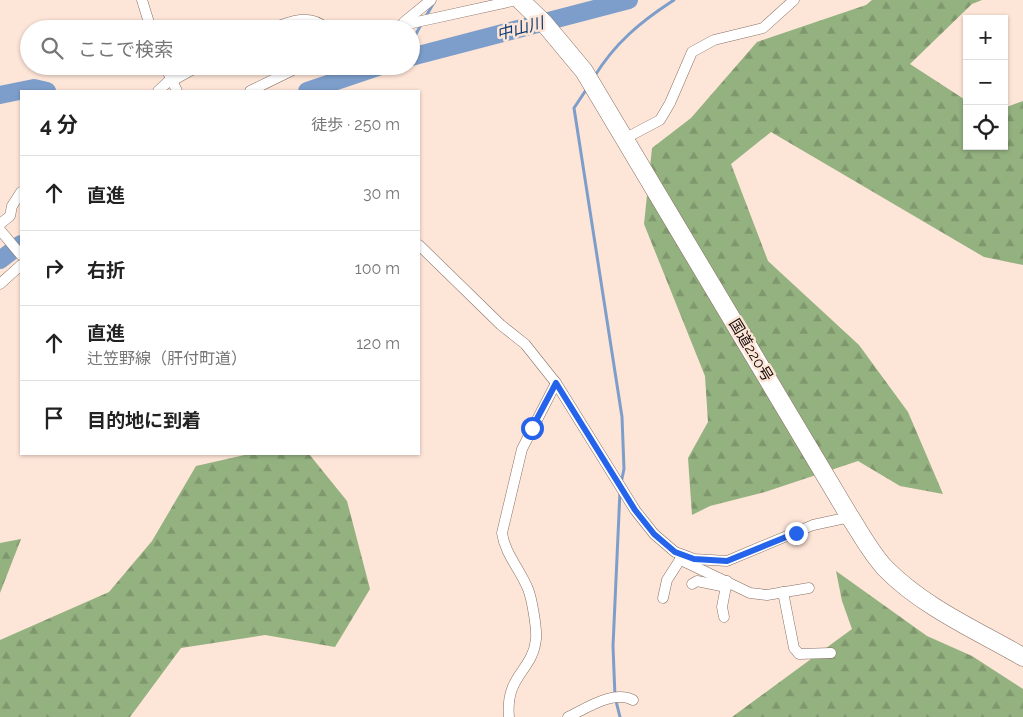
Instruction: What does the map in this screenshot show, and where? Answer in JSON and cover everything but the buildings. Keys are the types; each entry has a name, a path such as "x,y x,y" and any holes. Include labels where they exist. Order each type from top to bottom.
{"highway":[{"name":"国道220号","path":"518,0 560,42 584,71 850,518 884,567 913,593 1023,657"}],"street":[{"path":"142,0 148,20"},
{"path":"407,20 431,0"},
{"path":"420,20 518,0"},
{"path":"624,139 660,120 670,103 692,52 714,40 764,28 794,0"},
{"path":"302,20 315,20"},
{"path":"169,75 176,90"},
{"path":"159,90 171,80 181,75"},
{"path":"252,90 282,75"},
{"path":"10,216 12,206 20,194"},
{"path":"0,224 20,210"},
{"path":"0,230 20,254"},
{"path":"420,246 501,325 525,344 556,383 635,510 654,534 681,557 726,584 750,593 767,595 809,588"},
{"path":"0,284 20,266"},
{"path":"508,717 508,696 512,685 534,652 537,637 529,590 504,545 502,533 522,449 556,383"},
{"path":"681,557 727,561 813,526 850,518"},
{"path":"663,598 667,580 681,557"},
{"path":"692,584 697,581 726,584"},
{"path":"724,617 722,607 726,584"},
{"path":"783,592 794,648 799,654 831,654"},
{"path":"568,717 610,698 624,696 633,700"}],"green space":[{"path":"872,0 982,0 972,4 910,64 963,98 963,150 1008,150 1008,107 1023,101 1023,265 984,257 771,132 731,164 768,261 859,345 908,412 943,494 900,486 858,461 765,492 710,506 692,515 688,458 708,422 705,376 644,224 652,148 691,118 757,42 866,5"},
{"path":"245,455 310,455 347,501 370,589 335,647 265,635 181,648 130,717 0,717 0,640 109,592 152,541 196,466"},
{"path":"21,539 0,593 0,543"},
{"path":"836,571 927,636 972,656 1023,689 1023,717 732,717 852,629 842,601"}],"waterway":[{"name":"中山川","path":"420,55 629,0"},
{"path":"594,77 629,34 674,0"},
{"path":"425,18 433,4"},
{"path":"420,27 422,23"},
{"name":"中山川","path":"310,90 354,75"},
{"path":"588,87 574,108 622,417 624,469 621,483"},
{"name":"中山川","path":"24,90 34,88 43,90"},
{"name":"中山川","path":"0,95 20,91"},
{"name":"中山川","path":"0,260 20,245"},
{"path":"620,491 613,646 615,697 620,717"}],"route":[{"path":"532,428 556,383 635,510 654,534 675,552 694,559 727,561 796,533"}]}
